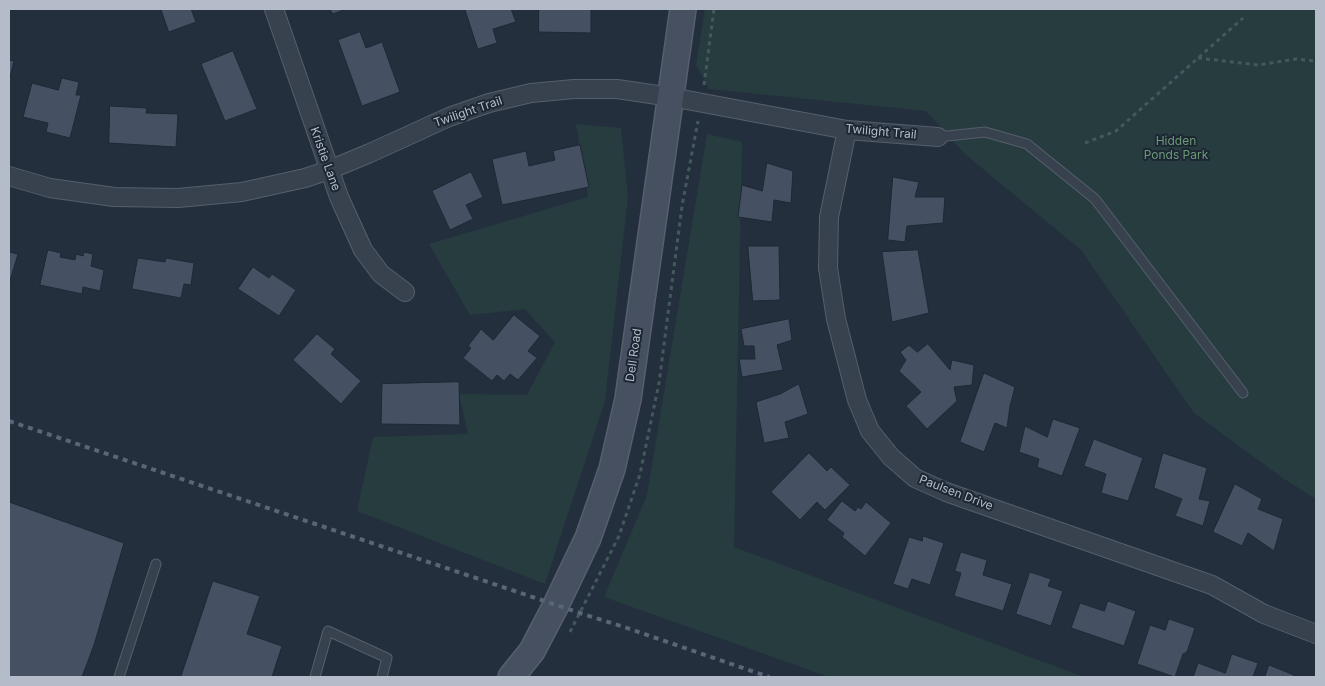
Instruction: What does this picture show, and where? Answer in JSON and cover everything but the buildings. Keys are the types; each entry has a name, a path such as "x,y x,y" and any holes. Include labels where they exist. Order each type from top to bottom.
{"street":[{"name":"Kristie Lane","path":"274,9 339,197 364,250 381,274 405,292"},
{"name":"Dell Road","path":"511,677 532,651 556,605 588,538 612,469 628,399 683,9"},
{"name":"Twilight Trail","path":"9,176 50,188 114,197 178,198 242,192 305,178 329,170 370,154 449,117 489,103 531,93 574,89 617,89 672,97 847,130 938,137"},
{"name":"Paulsen Drive","path":"847,130 829,217 828,268 836,319 857,400 870,431 891,457 915,478 946,492 1212,584 1264,614 1316,634"}],"lane":[{"path":"938,137 986,132 1027,144 1096,199 1243,393"},
{"path":"118,677 156,564"},
{"path":"315,677 328,630 387,658 382,677"}],"path":[{"path":"1085,143 1116,131 1243,18"},
{"path":"1198,58 1258,65 1296,59 1316,61"}],"green space":[{"name":"Hidden Ponds Park","path":"705,9 1316,9 1316,499 1284,479 1194,413 1081,250 966,155 926,111 709,89 696,65"},
{"path":"576,124 621,128 628,197 605,401 545,584 357,511 373,437 468,434 459,394 527,395 555,342 525,309 470,315 429,244 588,197"},
{"path":"707,134 742,142 734,547 1084,677 829,677 604,597 647,495"}],"railway":[{"path":"9,421 769,677"}]}
